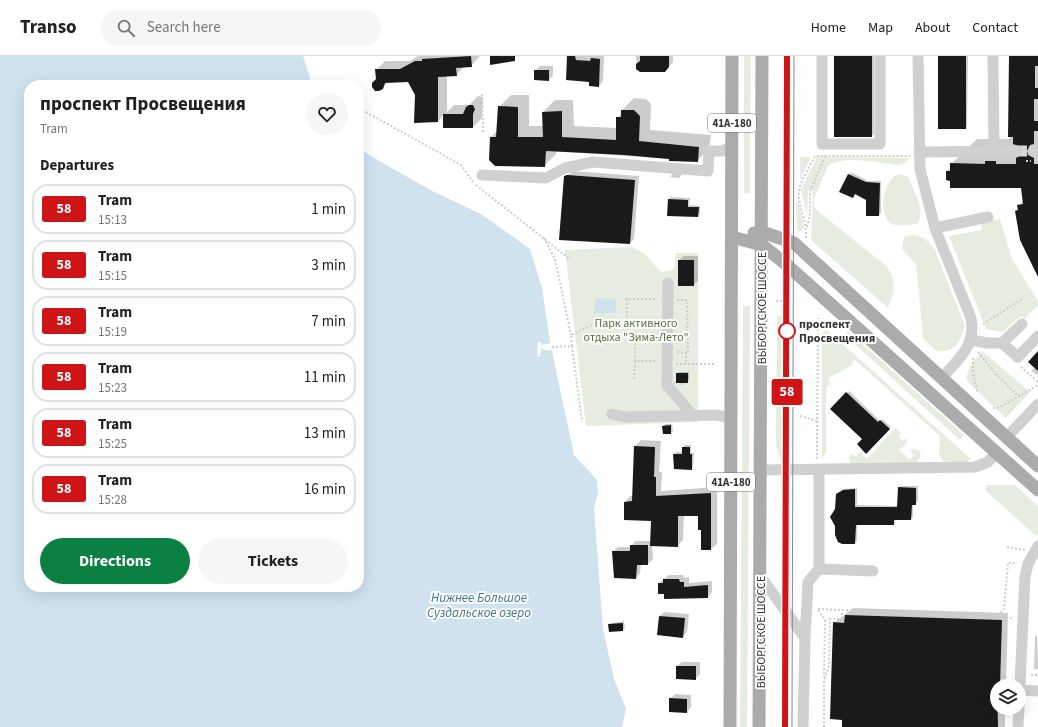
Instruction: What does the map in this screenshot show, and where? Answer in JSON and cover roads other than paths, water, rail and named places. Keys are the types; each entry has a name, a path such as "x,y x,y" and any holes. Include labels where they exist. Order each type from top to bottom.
{"main road":[{"name":"41А-180","path":"730,727 732,56"},
{"name":"ВЫБОРГСКОЕ ШОССЕ","path":"759,727 762,470 762,56"},
{"path":"732,237 762,238 794,243 1038,466"},
{"path":"762,238 787,265 1038,490"}],"street":[{"path":"822,56 822,144 880,144 880,56"},
{"path":"918,56 920,169 928,206 935,228 971,318 973,330 972,340 967,349 942,378"},
{"path":"993,56 994,150"},
{"path":"482,175 546,178 565,168 593,162 708,171 709,151 722,151 732,146"},
{"path":"919,154 994,150 1016,151"},
{"path":"935,228 988,217"},
{"path":"668,283 667,385 693,416"},
{"path":"1002,343 1022,324"},
{"path":"972,340 987,343 1002,343 1018,357 1038,336"},
{"path":"1006,437 1038,404"},
{"path":"612,414 625,417 716,415 732,418"},
{"path":"762,470 975,467 988,462 996,453"},
{"path":"803,727 808,582 818,570 818,470"},
{"path":"1020,679 1025,577 1028,564 1036,549"},
{"path":"818,570 873,571"},
{"path":"761,577 805,638"},
{"path":"793,620 801,619 806,616"},
{"path":"1026,690 1038,691"},
{"path":"1018,727 1019,715"}],"water":[{"name":"Нижнее Большое Суздальское озеро","path":"0,56 303,56 310,80 24,80 24,592 364,592 364,151 432,191 481,214 530,249 542,288 550,342 574,455 597,480 598,493 594,508 603,629 614,679 626,709 622,727 0,727"},
{"path":"595,298 616,299 616,313 594,313"}],"tunnel":[{"path":"1016,151 1034,151"}],"tram line":[{"path":"785,727 787,56"},
{"name":"58","path":"785,727 787,647 787,56"},
{"path":"792,727 794,56"}],"place":[{"name":"проспект Просвещения","path":"787,331"}],"park label":[{"name":"Парк активного отдыха \"Зима-Лето\"","path":"636,330"}]}
